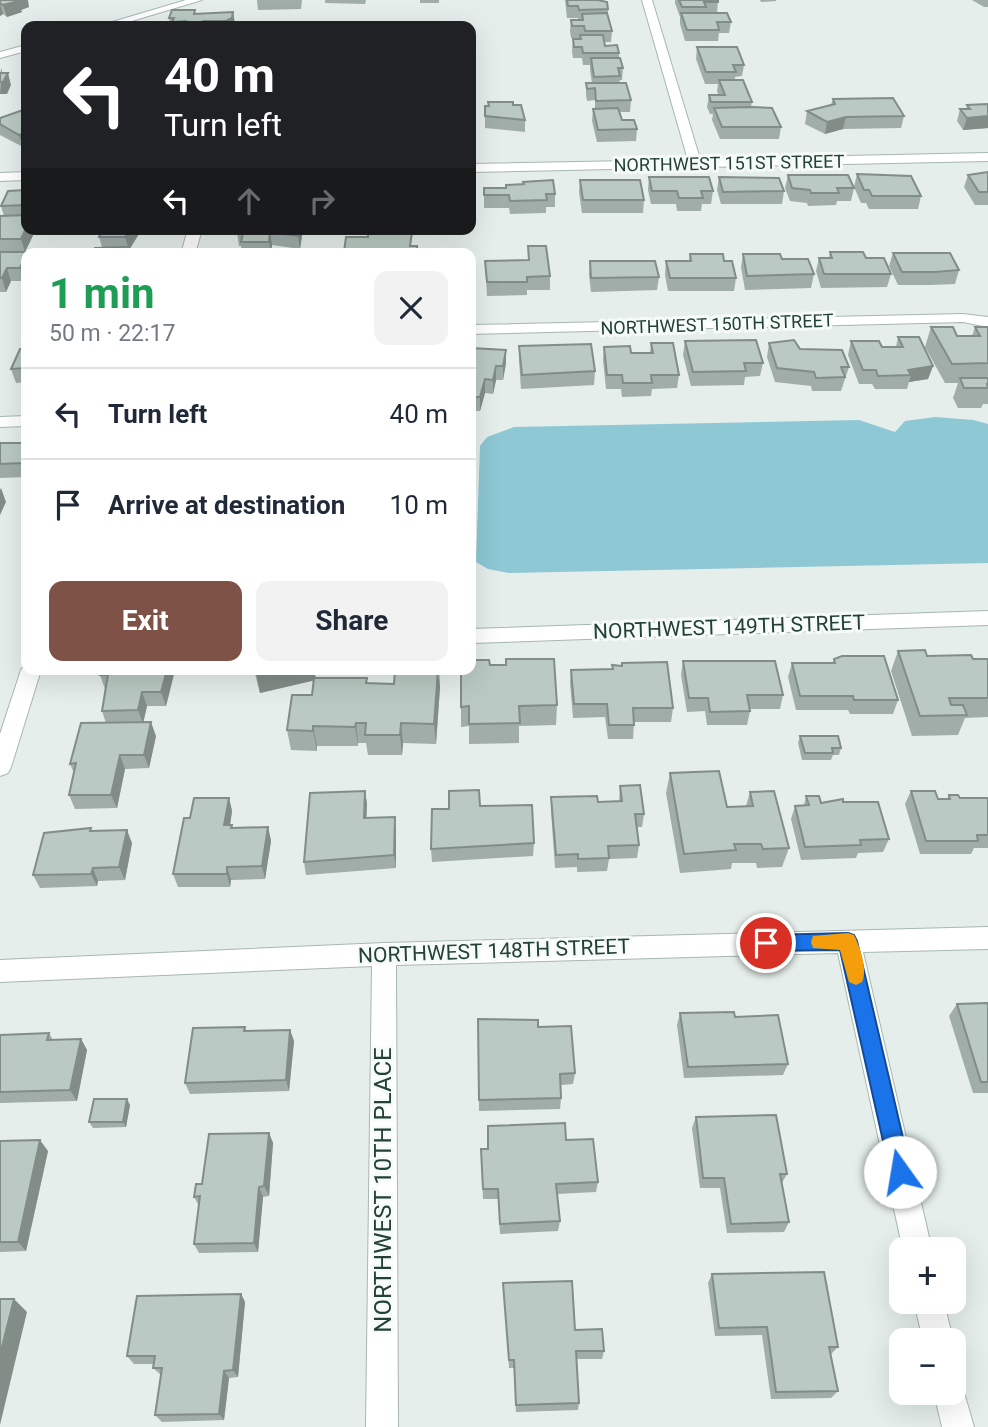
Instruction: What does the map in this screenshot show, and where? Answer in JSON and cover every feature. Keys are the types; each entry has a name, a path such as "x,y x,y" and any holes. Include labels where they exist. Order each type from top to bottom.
{"street":[{"path":"122,21 197,0"},
{"path":"647,0 695,163"},
{"path":"0,55 21,49"},
{"name":"NORTHWEST 151ST STREET","path":"476,168 988,157"},
{"path":"0,177 21,176"},
{"name":"NORTHWEST 150TH STREET","path":"476,330 963,317 988,322"},
{"path":"0,422 21,421"},
{"name":"NORTHWEST 149TH STREET","path":"476,636 988,618"},
{"path":"0,767 29,675"},
{"name":"NORTHWEST 148TH STREET","path":"0,971 384,954 988,938"},
{"path":"848,941 915,1237"},
{"name":"NORTHWEST 10TH PLACE","path":"382,1427 384,954"},
{"path":"953,1405 958,1427"}],"water":[{"path":"935,417 988,424 988,563 509,573 488,569 476,562 480,446 487,437 514,427 859,420 895,432 905,421"}],"building":[{"path":"0,0 17,0 19,1 3,5"},
{"path":"567,0 598,0 607,2 608,9 579,10 578,6 568,6"},
{"path":"679,0 718,2 704,2 706,7 682,7"},
{"path":"172,10 195,10 194,14 233,12 232,18 226,21 172,21 174,18 169,18"},
{"path":"607,13 612,31 585,31 584,26 572,26 571,20 583,20 582,14"},
{"path":"681,13 727,13 731,22 717,22 719,30 687,30"},
{"path":"580,35 603,35 605,46 617,45 619,53 583,53 582,47 574,47 573,39 581,39"},
{"path":"697,47 737,47 744,65 733,65 736,72 706,72"},
{"path":"591,58 620,58 623,68 618,68 620,76 594,77"},
{"path":"0,73 8,73 3,82 0,82"},
{"path":"719,80 743,80 752,102 711,102 709,95 725,95"},
{"path":"586,83 626,83 631,100 596,101 595,88 587,89"},
{"path":"893,98 904,116 846,117 827,122 807,111 835,104 833,99"},
{"path":"488,102 513,102 513,105 521,105 525,120 485,116"},
{"path":"988,104 988,116 967,118 960,109 970,109 967,105"},
{"path":"618,108 622,120 634,120 637,129 598,130 593,109"},
{"path":"714,108 772,108 781,127 722,127"},
{"path":"21,111 21,134 0,124 0,118"},
{"path":"988,172 988,192 979,192 968,175"},
{"path":"857,174 911,176 921,196 872,196 869,190 864,190"},
{"path":"788,175 848,175 854,188 837,188 839,193 811,193 810,190 792,188"},
{"path":"649,177 709,177 713,191 701,191 703,198 679,198 677,191 652,191"},
{"path":"719,177 779,178 784,191 723,192"},
{"path":"553,180 555,194 546,194 547,200 510,201 509,195 484,195 484,188 506,188 506,185 524,184 523,182"},
{"path":"580,180 640,180 644,200 583,200"},
{"path":"21,190 21,205 1,206 8,191"},
{"path":"21,215 21,239 0,239 0,216"},
{"path":"100,235 126,235 125,237 99,237"},
{"path":"243,235 270,235 269,242 241,242"},
{"path":"412,235 410,246 417,248 345,248 346,237"},
{"path":"528,246 546,246 550,276 527,277 527,282 487,282 485,261 529,260"},
{"path":"0,252 21,252 20,268 7,268 0,278"},
{"path":"830,252 863,252 866,258 884,258 891,274 824,274 819,258 832,258"},
{"path":"893,253 950,253 959,270 902,272"},
{"path":"690,254 723,254 724,261 732,261 736,278 670,278 666,261 691,261"},
{"path":"743,254 780,254 782,259 808,259 814,274 747,276"},
{"path":"590,261 655,261 659,277 591,278"},
{"path":"931,327 953,327 957,336 980,336 975,327 988,327 988,363 952,364"},
{"path":"898,337 919,337 933,366 908,370 911,375 878,376 876,370 863,370 851,341 879,341 882,347 903,347"},
{"path":"756,340 763,363 744,363 746,371 693,372 685,341"},
{"path":"794,340 800,349 842,350 849,367 841,367 845,377 816,378 814,372 777,368 769,343"},
{"path":"651,343 673,343 679,375 651,375 652,383 623,383 622,375 607,375 604,347 630,346 631,353 653,353"},
{"path":"591,344 595,371 522,375 519,346"},
{"path":"476,348 506,350 503,366 496,366 493,380 485,379 480,397 476,397"},
{"path":"20,349 21,349 21,368 11,369"},
{"path":"960,378 988,378 988,388 964,388"},
{"path":"0,443 21,443 21,463 0,464"},
{"path":"925,650 927,656 971,655 973,659 988,659 988,698 949,698 951,705 963,705 967,715 920,716 898,651"},
{"path":"842,656 884,656 898,700 854,700 853,696 800,696 792,663 835,663 834,659"},
{"path":"506,659 554,659 557,705 519,706 520,723 469,724 469,706 461,707 461,675 476,675 476,660 489,660 490,665 506,665"},
{"path":"683,661 775,661 783,695 747,695 750,711 710,712 708,698 689,698"},
{"path":"667,662 673,708 633,708 634,725 609,725 607,704 574,704 571,670 613,669 612,665 622,666 622,663"},
{"path":"108,675 166,675 161,692 142,692 138,710 102,711"},
{"path":"395,675 438,675 434,724 401,723 400,735 365,735 366,723 356,723 355,727 313,726 313,731 287,730 292,695 312,695 314,678 367,678 366,683 394,684"},
{"path":"151,722 144,755 120,755 111,795 69,795 76,763 70,764 81,723"},
{"path":"800,736 838,736 841,748 832,748 833,753 805,753"},
{"path":"719,771 727,807 753,806 750,792 774,791 789,848 763,849 761,844 734,844 736,850 684,854 670,773"},
{"path":"640,785 644,814 635,814 639,845 608,846 609,858 578,859 578,854 556,855 551,797 597,796 598,802 622,801 620,786"},
{"path":"479,790 480,806 532,805 534,843 431,849 432,809 449,809 449,791"},
{"path":"365,791 364,818 395,817 394,855 304,862 310,793"},
{"path":"911,791 935,791 938,799 950,799 949,795 958,795 960,798 988,798 988,835 977,835 978,841 926,841"},
{"path":"806,796 819,796 821,803 843,799 843,802 878,802 889,839 860,840 861,845 805,847 795,806 809,805"},
{"path":"194,798 229,798 224,825 232,825 231,828 268,827 262,866 227,867 227,874 173,874 184,818 190,818"},
{"path":"91,828 90,831 127,830 119,867 93,868 91,874 33,875 44,833"},
{"path":"988,1003 988,1082 981,1082 957,1004"},
{"path":"734,1012 735,1017 778,1015 788,1064 688,1067 680,1013"},
{"path":"478,1019 538,1020 538,1027 571,1026 575,1073 560,1074 561,1098 479,1100"},
{"path":"245,1027 244,1031 290,1030 286,1080 185,1083 193,1028"},
{"path":"49,1033 47,1040 81,1039 70,1090 0,1092 0,1035"},
{"path":"94,1099 127,1099 123,1122 89,1122"},
{"path":"776,1115 787,1174 780,1174 789,1222 731,1224 724,1178 703,1178 696,1117"},
{"path":"565,1123 566,1140 593,1139 598,1182 556,1184 560,1221 500,1224 498,1189 483,1189 481,1149 488,1149 488,1126"},
{"path":"269,1133 264,1186 259,1187 254,1243 194,1244 200,1196 194,1197 196,1184 202,1184 209,1134"},
{"path":"40,1140 18,1242 0,1242 0,1141"},
{"path":"824,1272 838,1347 829,1347 838,1391 776,1392 767,1327 719,1328 712,1274"},
{"path":"572,1281 575,1330 602,1329 604,1351 576,1351 579,1403 516,1405 514,1360 509,1360 503,1283"},
{"path":"241,1294 233,1370 224,1371 219,1414 155,1415 162,1368 153,1368 155,1356 127,1356 137,1296"},
{"path":"0,1299 14,1299 0,1355"}],"slow traffic":[{"path":"820,942 848,941 856,976"}],"route":[{"path":"766,943 848,941 900,1172"}]}
